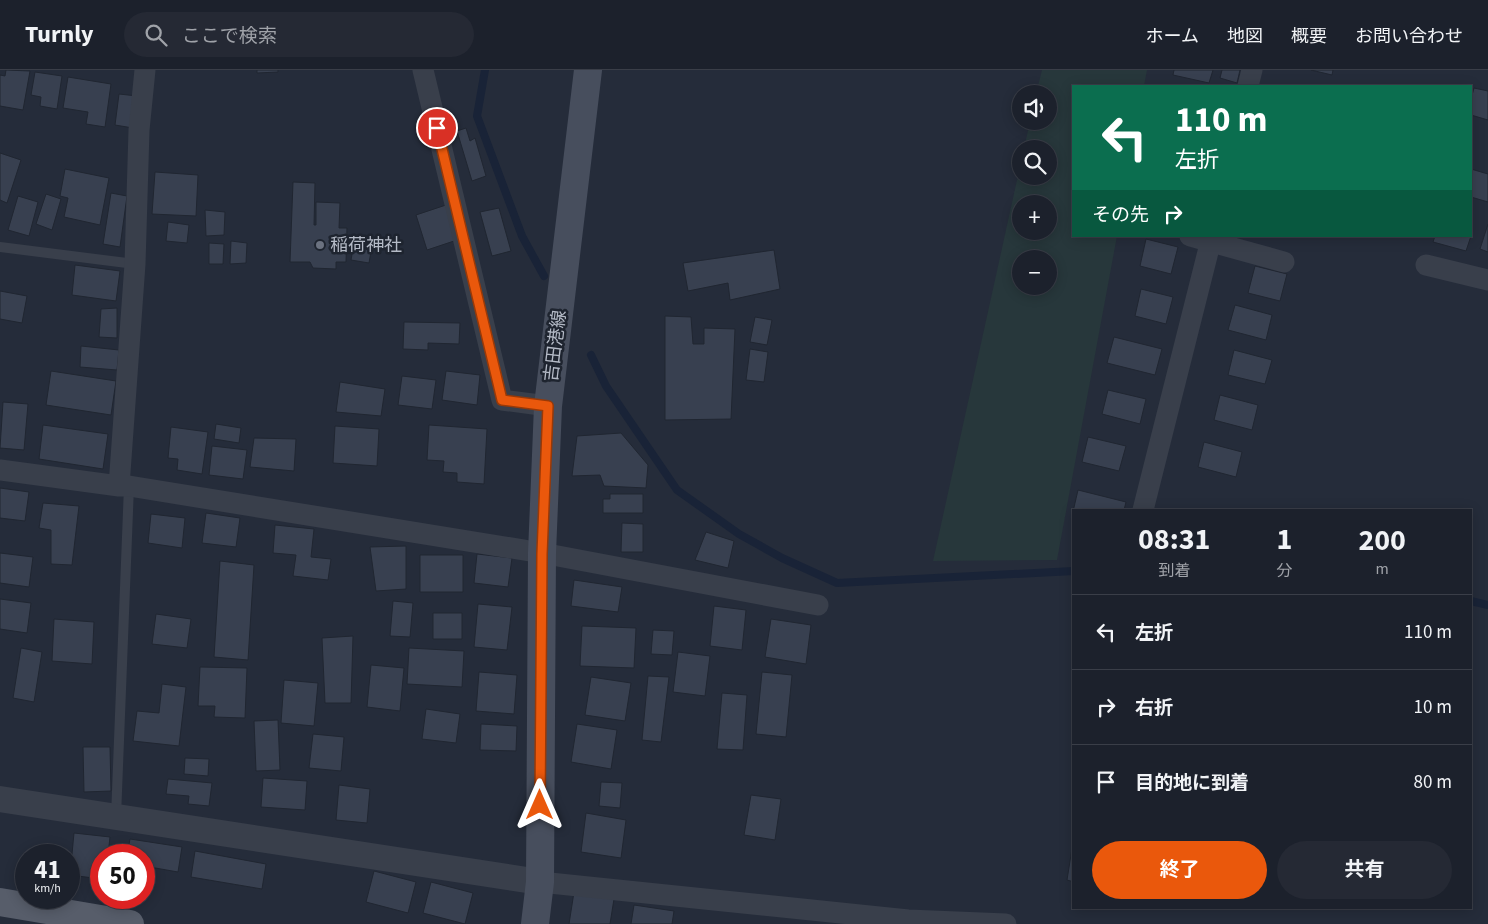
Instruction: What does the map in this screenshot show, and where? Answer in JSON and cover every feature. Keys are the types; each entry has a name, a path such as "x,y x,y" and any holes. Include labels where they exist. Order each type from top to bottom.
{"main road":[{"name":"吉田港線","path":"535,924 540,882 542,554 548,406 588,70"},
{"path":"0,902 130,924"}],"street":[{"path":"124,486 135,264 139,130 146,70"},
{"path":"423,70 502,400 548,406"},
{"path":"1248,85 1252,70"},
{"path":"1143,509 1204,238 1284,262"},
{"path":"1426,265 1488,280"},
{"path":"0,470 124,486 542,554 818,605"},
{"path":"0,799 540,882 908,920 1006,924"}],"lane":[{"path":"0,247 135,264"},
{"path":"116,817 124,486"}],"shaded area":[{"path":"1042,70 1147,70 1144,85 1072,85 1072,237 1117,237 1057,560 933,561 1012,203 1012,240 1057,240 1057,195 1014,195 1016,185 1057,185 1057,140 1026,140 1028,130 1057,130 1057,85 1038,85"}],"building":[{"path":"6,70 30,71 23,110 0,106 0,75 5,76"},
{"path":"257,70 278,70 278,72 257,73"},
{"path":"1174,70 1213,70 1209,83 1173,75"},
{"path":"1222,70 1240,70 1237,83 1220,78"},
{"path":"1311,70 1333,70 1332,75"},
{"path":"35,72 62,76 57,109 40,106 41,97 31,95"},
{"path":"68,77 111,84 105,127 86,124 88,112 63,108"},
{"path":"1474,88 1488,91 1488,120 1472,115"},
{"path":"119,94 137,96 133,128 115,125"},
{"path":"466,128 470,141 475,138 486,176 472,181 457,131"},
{"path":"0,153 21,160 7,203 0,200"},
{"path":"65,169 109,178 100,225 64,217 68,198 60,196"},
{"path":"1472,169 1488,174 1488,202 1472,197"},
{"path":"155,172 198,175 196,216 152,214"},
{"path":"293,182 315,183 314,225 316,225 316,202 340,203 339,228 347,228 346,262 336,262 336,269 313,268 310,262 290,262"},
{"path":"111,193 127,196 120,247 103,244"},
{"path":"46,194 61,199 52,230 36,224"},
{"path":"18,196 38,202 29,236 8,230"},
{"path":"446,205 457,240 427,250 416,215"},
{"path":"499,208 511,251 492,256 480,212"},
{"path":"205,210 225,212 224,235 206,236"},
{"path":"168,222 189,225 187,243 166,241"},
{"path":"1488,224 1488,252 1480,249"},
{"path":"1435,237 1471,237 1466,251 1433,242"},
{"path":"1146,239 1178,247 1171,274 1140,266"},
{"path":"231,241 247,243 246,263 230,264"},
{"path":"209,243 224,244 223,264 209,264"},
{"path":"354,243 372,246 369,263 351,260"},
{"path":"774,250 780,289 730,300 728,283 688,291 683,263"},
{"path":"75,265 120,271 116,301 72,295"},
{"path":"1255,266 1287,274 1280,301 1248,293"},
{"path":"1141,289 1173,297 1166,324 1135,316"},
{"path":"0,291 27,296 22,323 0,319"},
{"path":"1235,305 1272,315 1266,340 1228,330"},
{"path":"117,308 117,338 99,337 101,309"},
{"path":"665,316 691,317 693,344 704,344 704,328 735,329 731,419 665,420"},
{"path":"755,317 772,320 767,345 750,342"},
{"path":"404,322 460,323 459,344 428,343 428,350 403,349"},
{"path":"1114,337 1162,349 1155,375 1107,363"},
{"path":"81,346 119,350 117,370 80,367"},
{"path":"750,349 768,352 764,382 746,380"},
{"path":"1234,350 1272,360 1265,384 1228,375"},
{"path":"51,371 116,381 111,415 46,405"},
{"path":"446,371 480,375 477,405 442,400"},
{"path":"402,376 436,380 432,409 398,405"},
{"path":"340,382 385,389 381,416 336,412"},
{"path":"1108,390 1146,399 1140,424 1102,414"},
{"path":"1220,395 1258,405 1252,430 1214,420"},
{"path":"3,402 28,404 24,450 0,448"},
{"path":"216,424 241,428 239,443 214,439"},
{"path":"43,425 108,434 103,469 39,459"},
{"path":"429,425 487,429 484,484 457,482 457,473 443,472 444,461 427,460"},
{"path":"335,426 379,429 377,466 333,463"},
{"path":"171,427 208,432 202,474 177,470 178,459 168,458"},
{"path":"621,433 648,465 646,488 604,486 600,475 572,476 577,436"},
{"path":"1088,437 1126,446 1119,471 1082,462"},
{"path":"254,438 296,439 294,471 250,467"},
{"path":"1204,442 1242,452 1236,477 1198,467"},
{"path":"212,446 247,450 243,479 209,475"},
{"path":"0,488 29,492 25,521 0,518"},
{"path":"1078,490 1126,502 1124,509 1074,509"},
{"path":"610,494 643,494 643,513 603,513 603,499 610,499"},
{"path":"43,503 79,506 72,565 51,564 51,530 39,528"},
{"path":"206,513 240,518 236,547 202,543"},
{"path":"151,514 185,518 182,548 148,543"},
{"path":"622,523 643,524 643,552 621,552"},
{"path":"275,525 314,529 311,557 331,559 328,580 293,576 296,555 273,553"},
{"path":"706,532 734,541 728,568 695,560"},
{"path":"406,546 406,589 376,591 370,547"},
{"path":"0,553 33,557 29,587 0,583"},
{"path":"477,554 512,558 508,587 474,583"},
{"path":"420,555 463,555 463,592 420,592"},
{"path":"220,561 254,565 248,660 214,657"},
{"path":"574,580 622,587 618,612 571,606"},
{"path":"0,599 31,603 27,633 0,629"},
{"path":"393,601 413,603 410,637 390,636"},
{"path":"478,604 512,607 507,650 474,647"},
{"path":"714,606 746,610 742,650 710,646"},
{"path":"433,613 462,613 462,639 433,639"},
{"path":"156,614 191,619 187,648 152,644"},
{"path":"54,619 94,622 92,664 52,661"},
{"path":"771,619 811,625 806,664 765,657"},
{"path":"582,626 636,628 634,668 580,666"},
{"path":"653,630 674,631 672,655 651,654"},
{"path":"353,636 351,703 325,703 322,638"},
{"path":"21,648 42,652 34,702 13,698"},
{"path":"409,648 464,651 462,687 407,684"},
{"path":"678,652 710,656 705,696 673,692"},
{"path":"371,665 404,668 400,711 367,707"},
{"path":"200,667 247,668 245,718 214,717 215,706 198,706"},
{"path":"479,672 517,675 514,714 476,711"},
{"path":"762,672 792,675 786,737 756,734"},
{"path":"648,676 669,677 661,742 642,740"},
{"path":"591,677 631,683 625,721 585,715"},
{"path":"284,680 318,683 314,726 281,723"},
{"path":"162,684 186,687 179,746 133,741 137,711 159,713"},
{"path":"722,693 747,695 743,750 717,749"},
{"path":"426,709 460,714 456,743 422,739"},
{"path":"278,720 280,770 256,771 254,721"},
{"path":"481,724 517,726 516,751 480,750"},
{"path":"577,724 617,730 611,769 571,762"},
{"path":"313,734 344,737 341,771 309,768"},
{"path":"83,747 110,747 111,791 84,792"},
{"path":"185,758 209,759 208,776 184,774"},
{"path":"263,778 307,781 305,810 261,807"},
{"path":"168,779 212,783 209,806 188,804 189,796 166,794"},
{"path":"601,782 622,783 620,808 599,806"},
{"path":"339,785 370,789 367,823 336,820"},
{"path":"751,795 781,799 775,840 744,835"},
{"path":"586,813 626,820 621,858 581,852"},
{"path":"74,833 110,837 109,844 90,844 90,878 80,876 80,844 73,844"},
{"path":"130,839 182,847 178,872 155,868 155,844 129,844"},
{"path":"1072,848 1072,881 1067,880"},
{"path":"195,851 266,864 262,889 191,877"},
{"path":"374,871 416,882 408,913 366,902"},
{"path":"431,882 473,893 465,924 423,913"},
{"path":"574,892 614,899 610,924 569,924"},
{"path":"634,905 674,911 672,924 631,924"}],"waterway":[{"path":"485,70 477,116 522,236 544,276"},
{"path":"591,355 606,386 677,490 739,534 782,558 837,583 1072,571"},
{"path":"1472,601 1488,605"}],"place":[{"name":"稲荷神社","path":"320,245"}],"route":[{"path":"437,128 502,400 548,406 542,554 540,805"}]}
